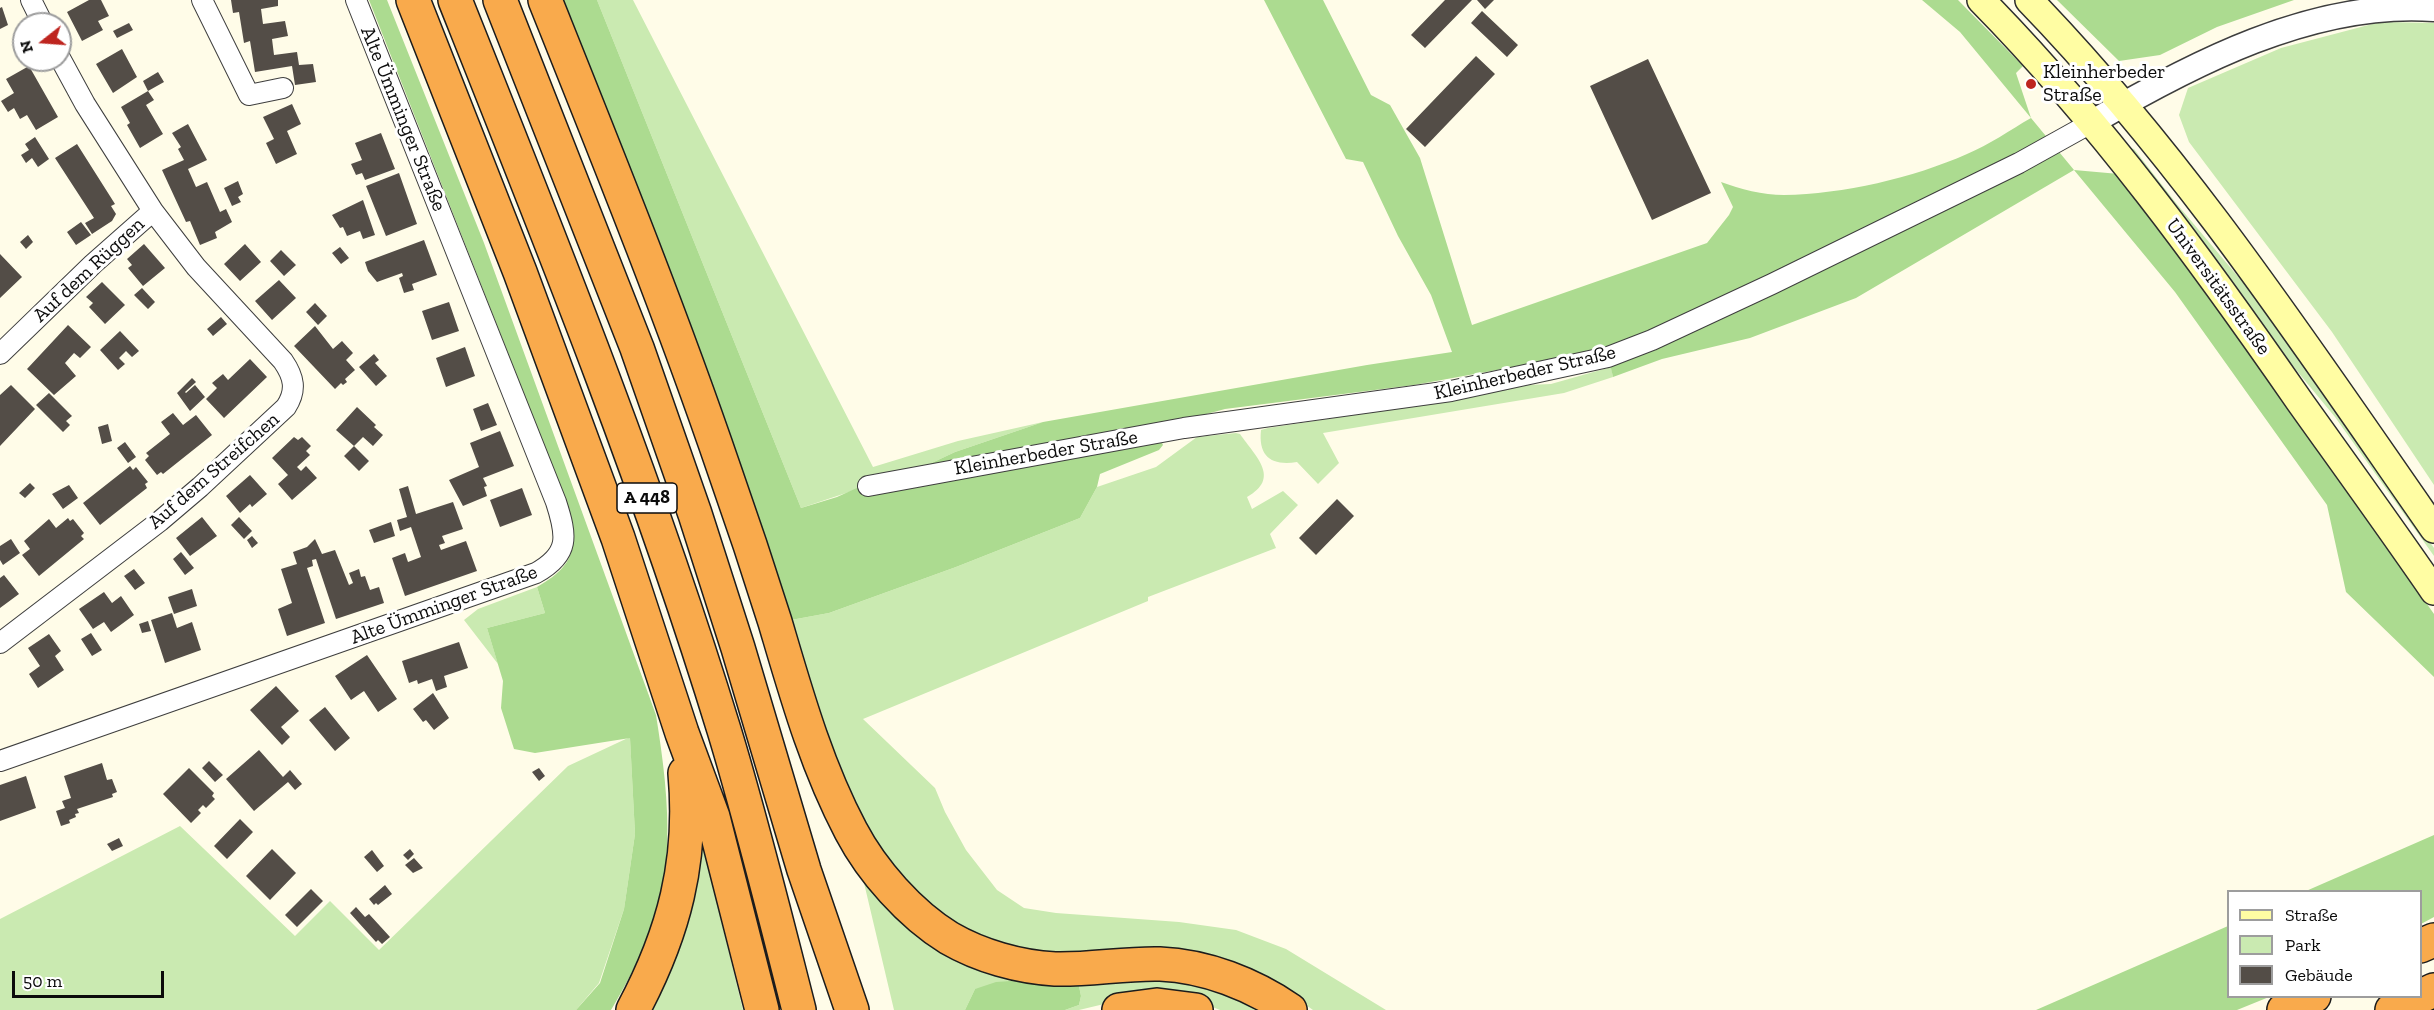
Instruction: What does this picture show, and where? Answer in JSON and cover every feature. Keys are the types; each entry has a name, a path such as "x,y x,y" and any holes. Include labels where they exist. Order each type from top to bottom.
{"highway":[{"path":"413,0 520,272 618,538 682,733 713,817 762,1010"},
{"name":"A 448","path":"455,0 614,405 672,572 724,730 770,893 799,1010"},
{"name":"A 448","path":"500,0 637,348 680,470 738,648 804,870 839,1010"},
{"path":"545,0 624,200 723,465 767,597 808,732 834,797 853,836 865,854 894,891 920,917 950,938 980,952 1021,965 1055,969 1162,964 1198,969 1247,986 1290,1010"},
{"path":"633,1010 662,948 682,882 688,811 682,733"},
{"path":"804,870 852,1010"},
{"path":"2284,1010 2310,998"},
{"path":"2392,1010 2417,998"},
{"path":"1119,1010 1157,1005 1196,1010"}],"main road":[{"name":"Universitätsstraße","path":"1982,0 2091,123 2167,217 2245,322 2434,591"},
{"name":"Universitätsstraße","path":"2029,0 2123,104 2249,266 2434,529"}],"street":[{"path":"202,0 249,96 282,88"},
{"name":"Alte Ümminger Straße","path":"0,761 536,573 547,567 558,556 564,543 563,526 556,502 356,0"},
{"name":"Kleinherbeder Straße","path":"868,486 1184,428 1451,391 1608,357 1652,340 1772,284 2019,163 2231,44 2320,14 2368,6 2416,6 2434,9"},
{"name":"Auf dem Rüggen","path":"0,354 85,271 153,211 85,104 68,72"},
{"name":"Auf dem Streifchen","path":"0,643 200,488 286,407 291,399 292,376 283,361 196,267 153,211"}],"green space":[{"path":"369,0 387,0 484,243 656,715 666,798 667,830 662,890 650,932 611,1010 576,1010 600,983 624,909 635,834 630,738 535,753 514,749 501,708 503,681 487,628 545,613 537,587 563,568 569,558 572,547 570,524 563,493"},
{"path":"561,0 597,0 801,508 837,497 879,478 921,468 955,452 1043,422 1452,352 1431,295 1398,236 1363,162 1346,159 1264,0 1323,0 1371,95 1390,105 1420,158 1472,325 1707,243 1733,207 1721,182 1752,191 1784,195 1854,188 1946,163 1991,142 2031,118 2074,170 1856,298 1750,338 1662,359 1613,377 1606,347 1574,356 1414,385 1225,409 1155,428 1163,445 1159,450 1100,474 1097,487 1080,518 956,567 829,613 791,620"},
{"path":"597,0 633,0 873,467 958,441 1043,422 955,452 921,468 801,508"},
{"path":"1922,0 1958,0 2023,66 2016,73 2031,118 1960,32"},
{"path":"2057,0 2294,0 2217,27 2160,55 2119,61"},
{"path":"2380,22 2434,23 2434,485 2332,332 2189,142 2179,115 2188,88 2281,48"},
{"path":"2130,148 2134,149 2262,305 2434,548 2434,556 2335,417 2292,365 2129,151"},
{"path":"2074,170 2119,174 2240,339 2434,614 2434,677 2346,592 2327,505 2175,292"},
{"path":"1611,367 1613,377 1564,393 1323,433 1339,463 1318,484 1297,462 1274,461 1268,458 1262,447 1261,430 1268,428 1453,400 1528,385 1551,384"},
{"path":"1240,434 1258,459 1264,475 1257,490 1247,497 1252,509 1283,491 1298,505 1270,534 1276,548 1148,597 1148,601 863,719 935,788 966,850 997,890 1024,908 1056,913 1179,922 1236,930 1286,949 1386,1010 1313,1010 1279,986 1046,954 998,944 945,921 895,876 858,816 822,726 791,620 829,613 956,567 1080,518 1097,487 1156,467 1197,437"},
{"path":"537,587 545,613 487,628 498,664 464,620 478,609"},
{"path":"630,737 635,834 624,909 599,983 576,1010 0,1010 0,919 180,826 295,936 330,901 379,950 568,766"},
{"path":"2434,835 2434,917 2422,923 2422,890 2308,890"},
{"path":"702,842 743,1010 645,1010"},
{"path":"860,866 917,930 1156,977 1192,981 1269,1010 1220,1010 1200,1002 1125,999 1079,1010 1065,1010 1079,1005 1081,996 1079,986 1074,982 975,989 965,1010 894,1010"},
{"path":"2227,926 2227,998 2267,998 2237,1010 2036,1010"},
{"path":"996,982 1075,984 1079,986 1081,996 1079,1005 1065,1010 965,1010 975,989"}],"building":[{"path":"89,0 101,0 109,16 98,21 103,30 82,41 72,22 72,12 67,12"},
{"path":"231,0 278,0 278,6 261,9 263,24 285,21 288,36 272,39 274,55 297,52 299,65 313,64 316,82 295,85 292,66 255,72 250,41 244,43 239,12 233,13"},
{"path":"1445,0 1472,0 1425,48 1411,35"},
{"path":"1477,0 1494,0 1485,9"},
{"path":"2,7 8,25 0,29 0,8"},
{"path":"1482,11 1518,45 1507,57 1471,23"},
{"path":"129,23 133,30 117,38 113,31"},
{"path":"122,49 137,77 113,93 96,64"},
{"path":"1476,56 1495,74 1425,147 1406,129"},
{"path":"1648,59 1711,193 1652,220 1590,86"},
{"path":"18,72 32,72 58,117 36,130 27,115 20,119 14,108 8,112 1,101 14,93 6,79"},
{"path":"158,72 164,82 148,91 143,81"},
{"path":"148,91 154,100 146,105 163,134 140,148 127,125 130,123 121,107"},
{"path":"292,104 301,124 287,131 297,154 276,164 266,143 274,139 263,117"},
{"path":"188,124 207,160 188,169 196,187 207,182 220,212 226,209 232,222 215,232 217,238 200,245 190,221 186,222 162,170 184,160 178,149 181,147 172,133"},
{"path":"381,133 395,169 365,180 362,173 356,175 351,164 362,160 355,143"},
{"path":"35,137 49,159 38,167 32,158 26,163 21,155 29,150 25,144"},
{"path":"77,144 115,204 111,206 116,214 112,221 92,234 85,223 94,218 55,158"},
{"path":"399,173 417,224 386,236 366,186"},
{"path":"238,181 243,194 238,197 241,202 232,206 224,188"},
{"path":"363,200 375,235 363,239 360,231 347,236 343,227 340,228 332,215"},
{"path":"81,222 91,235 76,245 67,232"},
{"path":"28,235 33,242 26,249 20,242"},
{"path":"424,240 437,275 412,284 414,290 404,293 399,278 403,276 402,273 377,282 368,271 365,262"},
{"path":"144,244 165,268 143,286 128,268 132,265 127,259"},
{"path":"245,244 261,262 240,281 224,264"},
{"path":"340,247 349,258 341,264 332,253"},
{"path":"281,250 296,265 284,276 270,261"},
{"path":"0,254 22,277 0,298"},
{"path":"279,280 296,298 272,320 255,301"},
{"path":"102,282 125,305 105,324 89,307 93,303 86,297"},
{"path":"142,288 155,302 148,309 134,295"},
{"path":"449,302 459,331 432,340 422,311"},
{"path":"315,303 327,316 318,325 306,312"},
{"path":"221,317 227,324 213,336 207,329"},
{"path":"68,325 91,347 80,358 74,353 65,363 76,376 54,395 27,369"},
{"path":"315,326 333,349 342,341 353,353 346,360 355,370 345,379 347,382 343,385 341,383 335,389 294,346"},
{"path":"120,331 139,351 132,357 126,351 119,358 125,364 118,370 100,350"},
{"path":"465,347 475,376 446,387 436,358"},
{"path":"374,354 379,360 375,363 387,376 376,386 359,367"},
{"path":"250,359 267,377 224,418 206,399 217,388 212,383 223,374 228,380"},
{"path":"192,378 196,382 185,392 195,385 205,397 190,411 177,393"},
{"path":"11,385 35,409 0,446 0,395"},
{"path":"49,393 72,416 66,421 70,425 63,432 36,405"},
{"path":"488,403 497,425 481,431 473,409"},
{"path":"357,407 383,435 373,446 363,437 354,446 336,430"},
{"path":"173,413 183,425 196,415 212,435 163,474 161,472 157,475 145,460 149,456 146,453 170,434 161,422"},
{"path":"108,424 112,441 102,444 98,427"},
{"path":"500,431 514,466 483,478 487,486 484,487 487,496 463,506 449,480 479,467 470,443"},
{"path":"294,437 298,440 302,437 311,446 306,451 310,455 297,467 301,471 306,466 317,478 292,500 278,484 288,475 272,458"},
{"path":"125,442 136,457 128,463 117,448"},
{"path":"354,446 369,461 359,471 344,456"},
{"path":"130,466 133,470 136,467 148,482 145,484 147,488 100,525 83,503"},
{"path":"250,475 267,494 252,507 250,504 240,513 226,496"},
{"path":"30,483 35,488 25,498 19,493"},
{"path":"69,485 78,498 63,509 52,494"},
{"path":"408,486 416,514 453,502 463,529 442,536 445,543 439,545 441,550 466,541 477,571 405,596 392,558 405,553 408,562 421,557 411,527 400,531 397,520 407,517 399,489"},
{"path":"522,488 532,515 500,527 490,500"},
{"path":"1337,499 1354,516 1316,555 1299,538"},
{"path":"202,517 217,536 190,556 176,538"},
{"path":"239,517 252,531 244,539 231,525"},
{"path":"68,518 70,521 73,519 84,533 81,536 84,539 39,576 22,555 30,549 24,541 49,519 56,528"},
{"path":"391,522 395,536 374,543 369,530"},
{"path":"252,536 258,543 252,548 247,540"},
{"path":"11,539 20,553 3,565 0,560 0,546"},
{"path":"315,539 322,554 335,550 349,585 353,583 349,573 359,569 361,577 365,576 370,590 379,587 384,603 336,619 316,559 312,560 313,566 307,568 325,623 287,636 278,609 292,603 281,569 297,564 293,552 307,547"},
{"path":"181,552 194,568 185,575 173,559"},
{"path":"134,569 145,583 135,590 124,576"},
{"path":"4,575 19,594 0,608 0,578"},
{"path":"192,589 197,606 174,614 168,597"},
{"path":"104,592 112,603 121,596 134,615 111,632 104,622 93,629 79,609"},
{"path":"172,613 177,628 192,622 201,650 165,663 151,620"},
{"path":"148,621 151,631 142,633 139,624"},
{"path":"91,633 102,650 92,656 81,639"},
{"path":"49,634 61,651 55,656 64,670 38,688 29,674 40,666 28,648"},
{"path":"459,642 468,668 444,676 447,687 436,691 432,679 418,684 417,680 409,683 402,661"},
{"path":"367,655 397,699 378,712 364,691 351,700 335,676"},
{"path":"276,686 299,711 281,727 290,737 282,745 250,710"},
{"path":"433,693 449,718 434,730 426,720 423,722 413,709"},
{"path":"325,707 350,738 335,751 309,720"},
{"path":"259,750 283,777 290,770 302,784 295,790 288,782 254,811 226,779"},
{"path":"209,761 223,775 215,782 202,768"},
{"path":"102,763 107,780 112,779 117,792 112,794 113,797 77,809 79,813 75,814 76,817 69,820 70,823 61,826 56,811 65,808 62,801 71,798 64,776"},
{"path":"189,768 214,793 212,796 215,799 206,808 203,805 198,810 201,813 191,823 163,794"},
{"path":"539,768 545,776 539,781 532,772"},
{"path":"26,776 36,808 0,821 0,785"},
{"path":"240,819 253,832 227,859 214,846"},
{"path":"119,838 123,846 112,851 107,844"},
{"path":"272,849 296,873 270,900 246,876"},
{"path":"410,849 414,854 408,860 403,855"},
{"path":"372,850 384,866 377,872 364,857"},
{"path":"414,858 423,868 413,873 405,865"},
{"path":"385,885 392,894 378,905 376,903 374,905 369,899"},
{"path":"311,889 323,901 297,927 285,915"},
{"path":"356,907 365,917 369,914 390,937 382,944 378,940 376,942 350,913"}],"place":[{"name":"Kleinherbeder Straße","path":"2031,84"}]}
